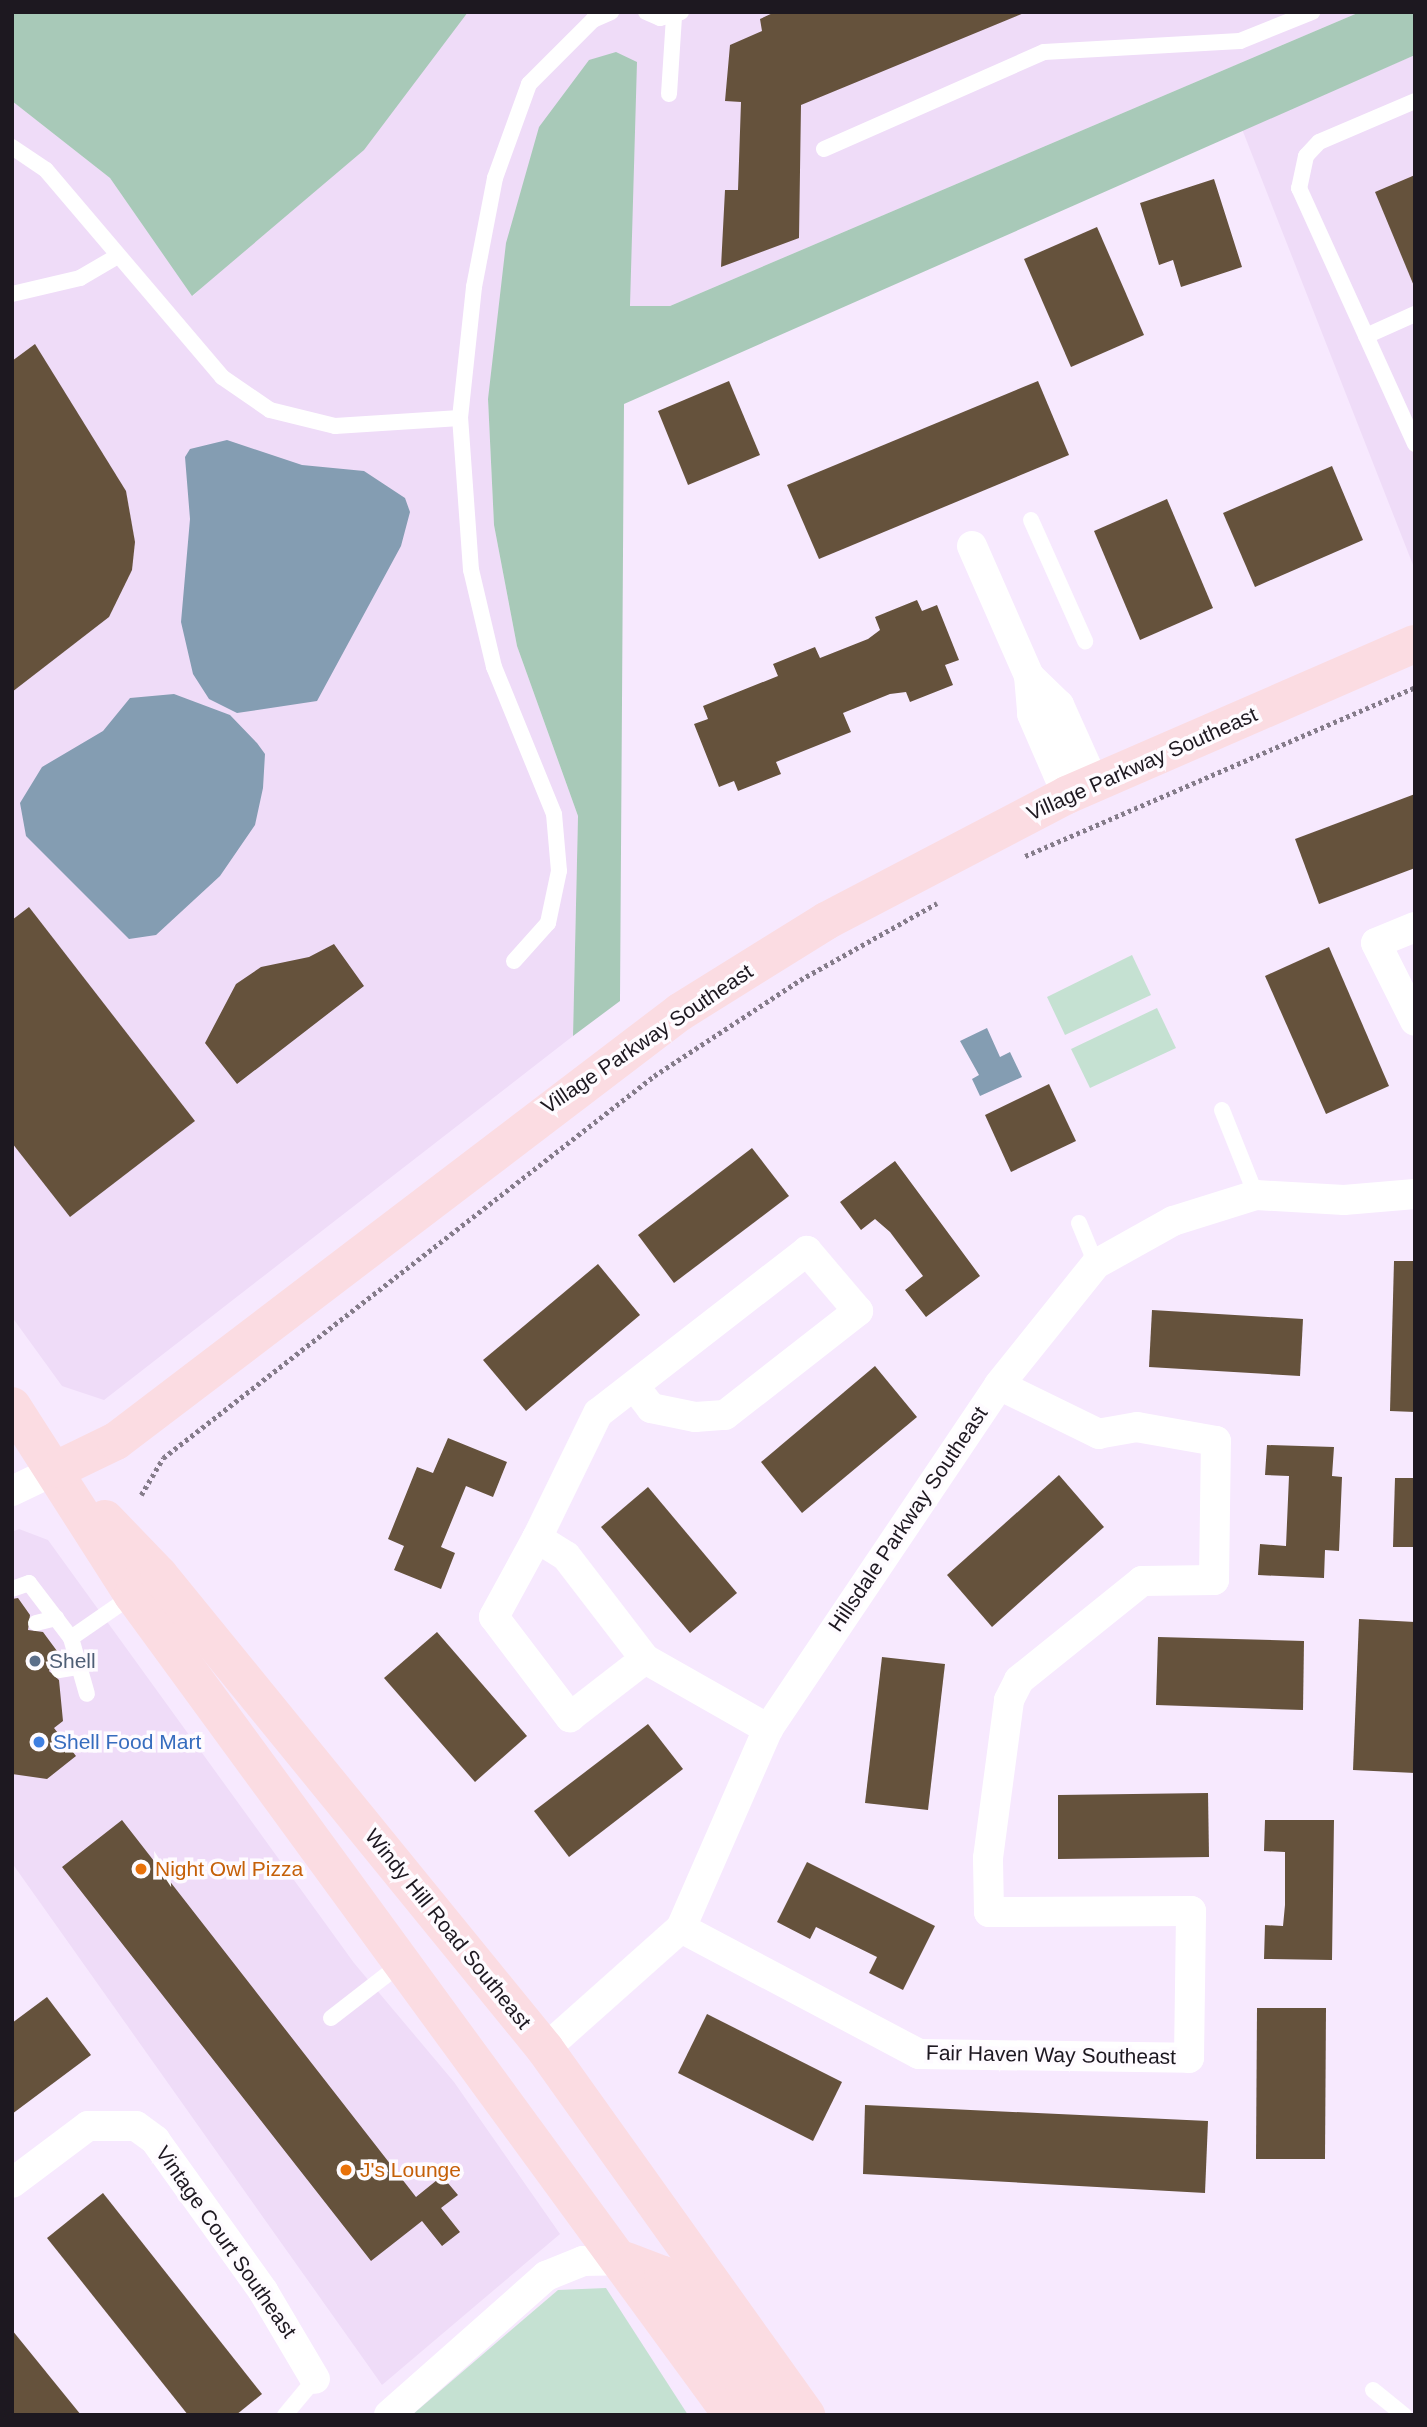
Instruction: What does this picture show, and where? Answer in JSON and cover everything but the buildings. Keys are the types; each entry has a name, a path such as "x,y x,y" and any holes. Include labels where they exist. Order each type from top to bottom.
{"main road":[{"name":"Village Parkway Southeast","path":"58,1469 116,1441 680,1012 826,921 1081,790 1415,644"},
{"name":"Windy Hill Road Southeast","path":"12,1406 58,1469 133,1595 622,2260 732,2415"},
{"name":"Windy Hill Road Southeast","path":"58,1469 159,1575 545,2049 806,2415"},
{"path":"622,2260 651,2269 676,2288 769,2415"}],"street":[{"path":"972,546 1030,676 1032,714 1081,790"},
{"path":"1415,927 1376,943 1415,1021"},
{"name":"Hillsdale Parkway Southeast","path":"545,2049 681,1928 768,1729 999,1385 1096,1264 1173,1221 1256,1195 1344,1200 1415,1194"},
{"path":"634,1386 651,1408 695,1418 725,1415 858,1311 807,1251 598,1413 537,1538 494,1617 570,1717 645,1659"},
{"name":"Fair Haven Way Southeast","path":"681,1928 919,2054 1189,2058 1192,1911 989,1912 988,1858 1009,1700 1019,1680 1142,1581 1214,1580 1216,1441 1137,1427 1099,1434 999,1385"},
{"name":"Village Parkway Southeast","path":"12,1491 58,1469"},
{"path":"537,1538 566,1556 645,1659 768,1729"},
{"name":"Vintage Court Southeast","path":"12,2183 89,2126 136,2126 155,2140 262,2291 315,2379"},
{"path":"389,2415 546,2276 583,2261 622,2260"}],"lane":[{"path":"514,961 548,923 559,871 554,814 494,667 474,582 460,418 495,178 529,84 593,20 611,12"},
{"path":"646,12 678,14 669,94"},
{"path":"824,149 1044,52 1240,41 1312,12"},
{"path":"1415,101 1319,142 1300,170 1299,188 1312,222 1415,444"},
{"path":"12,147 46,170 116,257 222,377 270,410 335,426 460,418"},
{"path":"12,294 80,278 116,257"},
{"path":"1366,336 1415,314"},
{"path":"1031,520 1085,641"},
{"path":"1222,1110 1256,1195"},
{"path":"1079,1223 1096,1264"},
{"path":"12,1589 29,1583 71,1638 87,1695"},
{"path":"71,1638 133,1595"},
{"path":"36,1623 56,1618"},
{"path":"59,1670 79,1667"},
{"path":"331,2018 402,1963"},
{"path":"285,2415 315,2379"},
{"path":"1373,2390 1404,2415"}],"path":[{"path":"1012,862 1415,687"},
{"path":"141,1494 163,1458 654,1076 800,980 941,900"}],"shaded area":[{"path":"468,12 1360,12 670,306 630,307 488,399 494,525 517,646 578,816 573,1036 104,1400 62,1386 12,1317 12,101 110,178 193,296"},
{"path":"1415,55 1415,570 1242,129"},
{"path":"19,1529 48,1540 354,1963 454,2082 560,2234 382,2385 12,1863 12,1532"}],"green space":[{"path":"12,12 468,12 364,150 192,296 110,178 12,101"},
{"path":"1360,12 1415,12 1415,55 624,404 620,1001 573,1036 578,816 517,646 494,525 488,399 506,243 539,127 589,60 616,52 637,62 630,306 670,306"},
{"path":"1132,955 1151,995 1065,1035 1047,997"},
{"path":"1157,1008 1176,1048 1090,1088 1071,1049"},
{"path":"606,2288 688,2415 412,2415 558,2290"}],"water":[{"path":"227,440 302,465 364,471 405,498 410,512 401,546 317,701 237,713 209,699 193,674 181,622 190,519 185,457 190,449"},
{"path":"174,694 230,715 257,743 265,754 263,788 255,825 220,876 156,935 129,939 26,836 20,803 42,767 103,731 130,698"},
{"path":"987,1028 1000,1057 1010,1052 1022,1077 980,1096 972,1079 979,1075 960,1041"}],"place":[{"name":"Shell","path":"35,1661"},
{"name":"Shell Food Mart","path":"39,1742"},
{"name":"Night Owl Pizza","path":"141,1869"},
{"name":"J's Lounge","path":"346,2170"}]}
